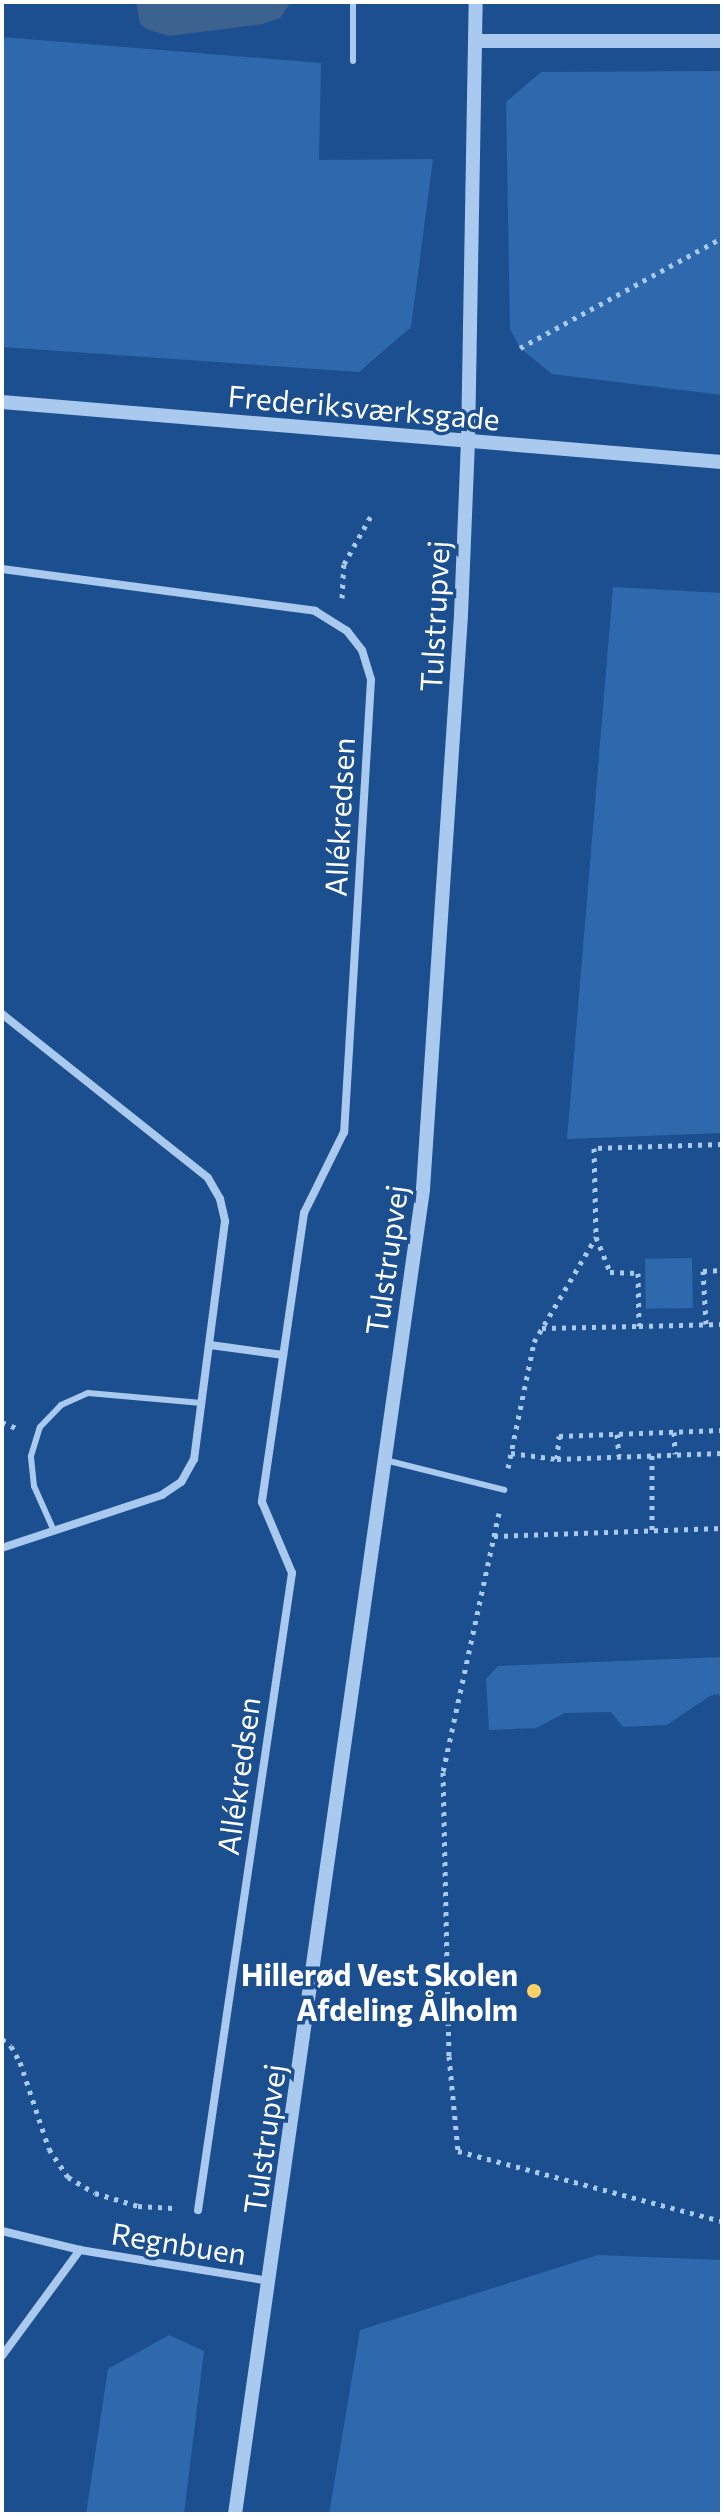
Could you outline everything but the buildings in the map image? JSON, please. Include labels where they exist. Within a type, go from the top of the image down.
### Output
[{"type":"street","name":"Tulstrupvej","points":[[235,2514],[271,2281],[423,1189],[461,615],[468,442],[476,2]]},
{"type":"street","points":[[476,41],[722,41]]},
{"type":"street","name":"Frederiksværksgade","points":[[2,402],[722,462]]},
{"type":"street","name":"Allékredsen","points":[[2,569],[315,611],[347,631],[362,650],[371,680],[344,1132],[304,1213],[262,1502],[292,1573],[198,2210]]},
{"type":"street","points":[[2,1014],[208,1178],[220,1199],[225,1221],[194,1459],[181,1482],[162,1495],[2,1548]]},
{"type":"street","points":[[210,1345],[283,1355]]},
{"type":"street","name":"Regnbuen","points":[[2,2231],[80,2250],[271,2281]]},
{"type":"street","name":"Regnbuen","points":[[2,2356],[80,2250]]},
{"type":"lane","points":[[353,2],[353,61]]},
{"type":"lane","points":[[54,1531],[34,1486],[31,1456],[40,1427],[61,1405],[88,1393],[202,1403]]},
{"type":"lane","points":[[385,1460],[504,1490]]},
{"type":"path","points":[[520,348],[722,238]]},
{"type":"path","points":[[330,620],[342,599],[344,564],[372,514]]},
{"type":"path","points":[[639,1326],[638,1273],[610,1272],[596,1237],[594,1148],[722,1144]]},
{"type":"path","points":[[596,1237],[534,1342],[443,1772],[449,2056],[458,2151],[722,2221]]},
{"type":"path","points":[[706,1324],[703,1271],[722,1270]]},
{"type":"path","points":[[542,1328],[722,1324]]},
{"type":"path","points":[[557,1459],[559,1436],[722,1430]]},
{"type":"path","points":[[674,1432],[675,1454]]},
{"type":"path","points":[[617,1434],[619,1456]]},
{"type":"path","points":[[511,1453],[557,1459],[722,1453]]},
{"type":"path","points":[[652,1455],[652,1530]]},
{"type":"path","points":[[494,1536],[722,1528]]},
{"type":"path","points":[[2,2039],[11,2046],[20,2062],[49,2149],[68,2177],[95,2193],[138,2206],[198,2210]]},
{"type":"shaded area","points":[[136,2],[291,2],[280,18],[263,24],[169,36],[146,29],[140,23]]},
{"type":"shaded area","points":[[2,37],[321,63],[319,160],[433,159],[411,327],[359,372],[2,347]]},
{"type":"shaded area","points":[[722,71],[722,395],[552,374],[520,348],[510,329],[506,102],[541,72]]},
{"type":"shaded area","points":[[613,587],[722,593],[722,1133],[567,1139]]},
{"type":"shaded area","points":[[692,1258],[693,1308],[646,1309],[645,1259]]},
{"type":"shaded area","points":[[722,1657],[722,1699],[718,1694],[710,1696],[667,1725],[623,1727],[611,1712],[565,1713],[536,1728],[489,1730],[486,1679],[498,1666]]},
{"type":"shaded area","points":[[598,2255],[722,2260],[722,2514],[329,2514],[360,2330]]},
{"type":"shaded area","points":[[169,2335],[204,2351],[184,2514],[86,2514],[108,2369]]},
{"type":"place","name":"Hillerød Vest Skolen Afdeling Ålholm","points":[[534,1991]]}]
